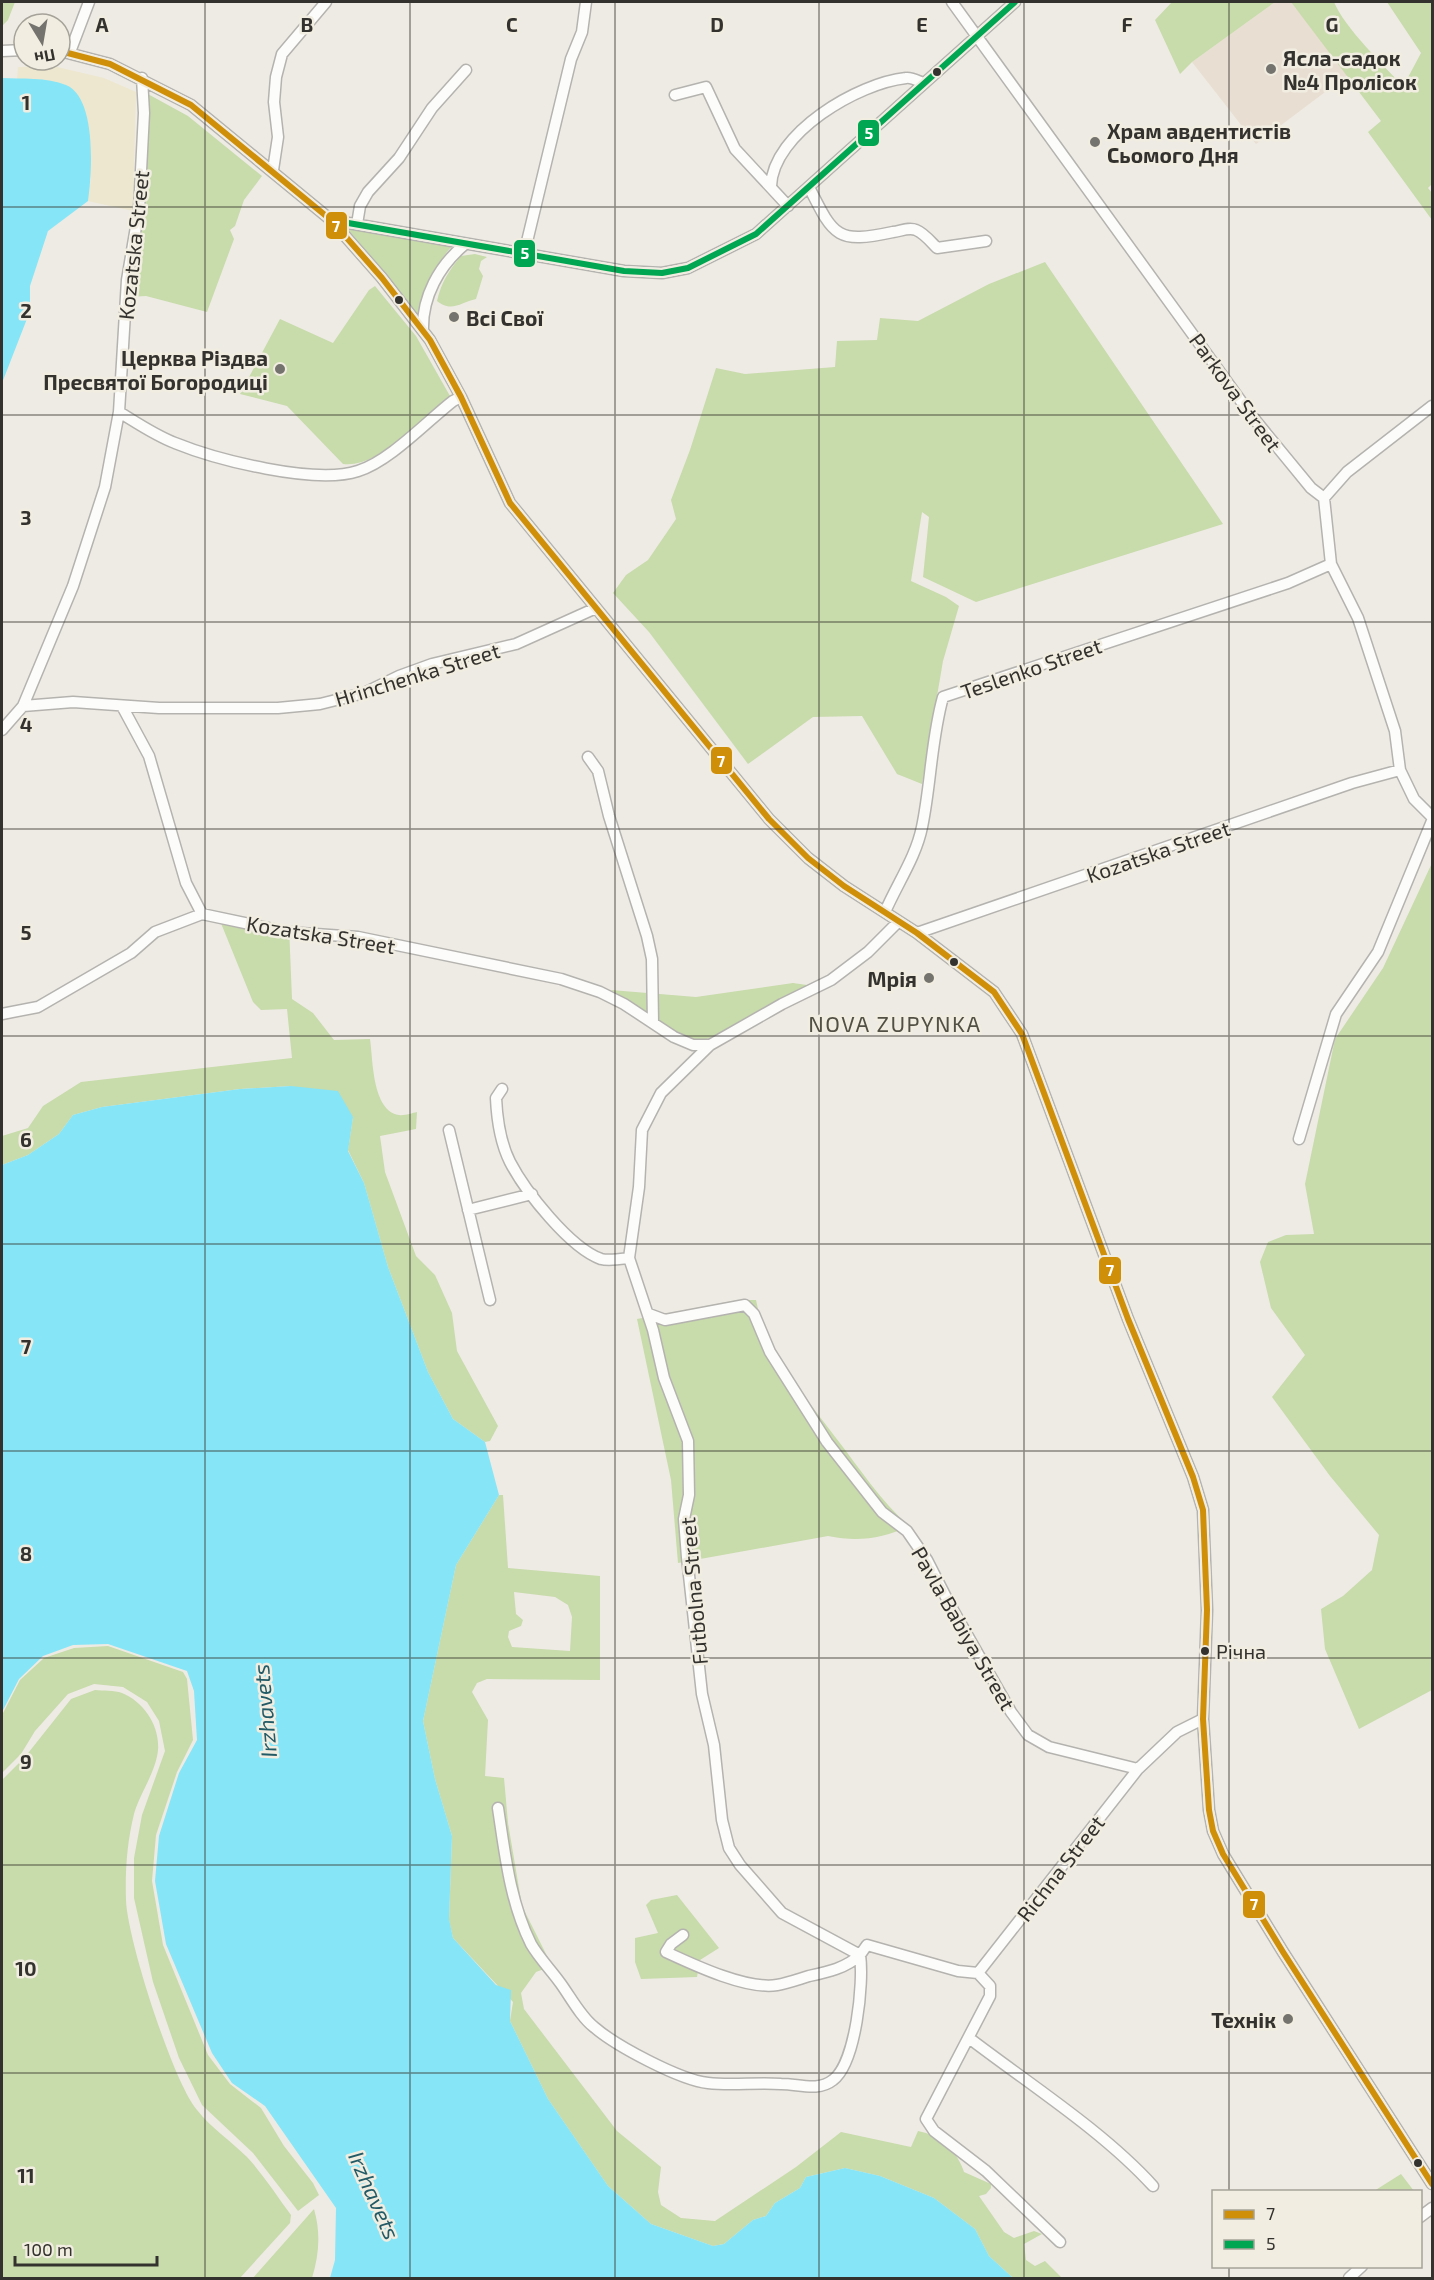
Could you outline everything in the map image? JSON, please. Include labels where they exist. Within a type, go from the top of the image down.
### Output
[{"type":"street","points":[[72,37],[89,2]]},
{"type":"street","points":[[273,170],[278,137],[274,102],[276,77],[282,54],[326,2]]},
{"type":"street","points":[[524,254],[571,59],[582,32],[586,2]]},
{"type":"street","name":"Parkova Street","points":[[952,2],[1251,415],[1304,480],[1324,498]]},
{"type":"street","points":[[331,220],[464,245],[624,271],[662,273],[688,268],[711,259],[756,234],[1015,2]]},
{"type":"street","points":[[72,54],[110,64],[142,78],[191,105],[273,170],[331,220],[382,278],[423,331],[461,397],[510,503],[769,819],[808,858],[917,933],[994,992],[1022,1034],[1128,1319],[1193,1477],[1203,1510],[1207,1652],[1203,1719],[1209,1810],[1213,1831],[1223,1854],[1295,1972],[1432,2184]]},
{"type":"street","points":[[357,224],[360,206],[368,192],[399,158],[432,108],[466,70]]},
{"type":"street","points":[[771,186],[772,174],[782,153],[803,129],[831,108],[867,88],[908,77],[923,83]]},
{"type":"street","name":"Kozatska Street","points":[[2,730],[23,706],[77,575],[105,487],[119,412],[127,280],[139,208],[144,113],[142,78]]},
{"type":"street","points":[[675,95],[706,87],[735,149],[788,206]]},
{"type":"street","points":[[809,187],[834,229],[856,239],[910,229],[918,231],[938,248],[986,241]]},
{"type":"street","points":[[423,331],[426,302],[435,281],[449,258],[464,245]]},
{"type":"street","points":[[119,412],[174,443],[219,457],[314,476],[358,471],[384,458],[453,401],[461,397]]},
{"type":"street","points":[[1299,1139],[1336,1014],[1378,952],[1432,819],[1414,799],[1400,770],[1395,730],[1358,618],[1331,564],[1324,498],[1347,472],[1432,406]]},
{"type":"street","name":"Teslenko Street","points":[[885,912],[908,867],[922,830],[936,720],[943,697],[1288,583],[1331,564]]},
{"type":"street","name":"Hrinchenka Street","points":[[23,706],[73,702],[122,706],[278,708],[320,704],[364,693],[399,676],[432,664],[516,644],[596,608]]},
{"type":"street","points":[[2,1014],[38,1007],[131,953],[155,932],[202,914],[186,883],[149,756],[122,706]]},
{"type":"street","points":[[588,757],[598,771],[609,816],[647,936],[652,959],[653,1023]]},
{"type":"street","name":"Kozatska Street","points":[[917,933],[1352,783],[1400,770]]},
{"type":"street","name":"Kozatska Street","points":[[202,914],[286,932],[358,937],[561,979],[600,992],[674,1037],[693,1045],[710,1045]]},
{"type":"street","points":[[502,1089],[496,1098],[502,1139],[510,1162],[532,1194],[585,1252],[604,1260],[629,1258],[639,1187],[642,1130],[661,1093],[710,1045],[782,1004],[831,980],[868,952],[898,922]]},
{"type":"street","points":[[449,1130],[490,1300]]},
{"type":"street","points":[[468,1210],[532,1194]]},
{"type":"street","name":"Futbolna Street","points":[[629,1258],[649,1314],[664,1378],[688,1441],[689,1495],[684,1519],[687,1557],[702,1694],[714,1745],[722,1820],[729,1848],[782,1913],[860,1955]]},
{"type":"street","name":"Pavla Babiya Street","points":[[649,1314],[665,1320],[745,1305],[754,1314],[770,1352],[827,1443],[882,1512],[907,1531],[927,1560],[948,1604],[1011,1712],[1028,1734],[1049,1747],[1138,1769]]},
{"type":"street","name":"Richna Street","points":[[978,1973],[1138,1769],[1177,1732],[1203,1719]]},
{"type":"street","points":[[498,1808],[511,1892],[532,1947],[593,2027],[654,2062],[686,2077],[705,2083],[822,2087],[835,2079],[843,2070],[859,2004],[860,1955]]},
{"type":"street","points":[[684,1935],[671,1944],[666,1952],[715,1973],[764,1985],[777,1985],[850,1964],[867,1945],[936,1965],[978,1973],[990,1986],[990,1996],[926,2119],[934,2131],[986,2171],[1060,2242]]},
{"type":"street","points":[[969,2038],[1110,2145],[1135,2166],[1153,2187]]},
{"type":"shaded area","name":"Ясла-садок №4 Пролісок","points":[[1275,2],[1291,2],[1349,74],[1256,144],[1192,62]]},
{"type":"green space","points":[[2,2],[15,2],[8,20],[2,26]]},
{"type":"green space","points":[[1172,2],[1275,2],[1192,62],[1180,74],[1155,20]]},
{"type":"green space","points":[[1291,2],[1334,2],[1346,23],[1405,88],[1405,83],[1421,53],[1387,2],[1432,2],[1432,184],[1428,188],[1432,193],[1432,220],[1368,132],[1381,121]]},
{"type":"green space","points":[[146,93],[188,116],[262,176],[244,200],[235,226],[230,230],[234,239],[207,312],[146,296],[129,297]]},
{"type":"green space","points":[[344,226],[451,247],[429,279],[418,316]]},
{"type":"green space","points":[[475,254],[487,257],[481,261],[479,269],[483,276],[476,299],[456,306],[447,306],[437,301],[443,283],[461,256]]},
{"type":"green space","points":[[1045,262],[1223,524],[976,602],[923,577],[929,517],[922,512],[911,581],[946,597],[959,606],[943,661],[922,784],[897,774],[862,716],[813,717],[748,764],[649,632],[613,593],[626,575],[648,560],[676,519],[671,500],[690,450],[716,368],[745,374],[835,367],[837,341],[877,340],[880,318],[918,321],[989,284]]},
{"type":"green space","points":[[375,286],[416,336],[450,396],[414,429],[371,459],[343,464],[287,406],[240,394],[280,319],[333,343],[369,290]]},
{"type":"green space","points":[[1432,863],[1432,1690],[1359,1729],[1325,1649],[1321,1609],[1343,1596],[1372,1570],[1379,1535],[1330,1476],[1272,1397],[1305,1355],[1271,1308],[1260,1262],[1268,1242],[1286,1235],[1314,1234],[1305,1184],[1335,1039],[1383,968]]},
{"type":"green space","points":[[216,911],[289,926],[292,999],[313,1013],[334,1040],[370,1039],[373,1071],[384,1104],[390,1111],[399,1115],[417,1112],[416,1129],[380,1136],[385,1172],[416,1256],[435,1275],[452,1313],[457,1351],[498,1426],[490,1441],[485,1442],[453,1419],[428,1372],[388,1267],[364,1183],[348,1150],[353,1117],[291,1086],[240,1089],[102,1107],[73,1115],[59,1134],[28,1155],[2,1165],[2,1136],[28,1128],[43,1106],[81,1082],[292,1058],[287,1009],[261,1010],[253,1002]]},
{"type":"green space","points":[[793,983],[807,985],[742,1024],[702,1041],[671,1033],[644,1010],[611,990],[696,997]]},
{"type":"green space","points":[[738,1300],[756,1300],[768,1338],[788,1373],[871,1484],[909,1526],[889,1534],[869,1538],[849,1539],[828,1536],[678,1563],[671,1480],[637,1319]]},
{"type":"green space","points":[[499,1495],[503,1495],[508,1568],[600,1576],[600,1680],[487,1679],[477,1683],[472,1692],[488,1720],[485,1776],[504,1778],[508,1823],[522,1906],[552,1966],[536,1972],[521,1993],[524,2009],[617,2131],[661,2167],[658,2192],[661,2205],[681,2218],[715,2221],[796,2167],[841,2132],[911,2147],[918,2131],[941,2140],[953,2151],[964,2172],[991,2184],[986,2194],[979,2196],[1004,2232],[1014,2238],[1034,2231],[1042,2234],[1024,2244],[1026,2260],[1035,2266],[1045,2261],[1062,2278],[1013,2278],[989,2256],[975,2229],[934,2198],[880,2176],[845,2168],[806,2177],[800,2188],[775,2203],[766,2216],[753,2220],[724,2244],[713,2246],[651,2224],[608,2186],[548,2099],[510,2021],[513,2002],[453,1938],[449,1920],[452,1836],[435,1779],[423,1721],[456,1565]],"holes":[[[514,1592],[555,1597],[568,1605],[572,1617],[570,1651],[512,1647],[508,1637],[509,1631],[521,1626],[523,1620],[516,1614]]]},
{"type":"green space","points":[[108,1646],[183,1672],[187,1679],[193,1740],[177,1772],[156,1835],[152,1881],[163,1945],[208,2055],[230,2084],[261,2108],[284,2146],[313,2183],[319,2195],[298,2211],[253,2153],[202,2105],[179,2058],[153,1982],[134,1898],[134,1858],[142,1815],[165,1751],[159,1721],[147,1702],[123,1687],[94,1684],[68,1694],[35,1731],[21,1754],[2,1773],[2,1715],[20,1680],[44,1658],[74,1648]]},
{"type":"green space","points":[[95,1690],[119,1692],[137,1702],[149,1716],[158,1741],[157,1758],[134,1814],[126,1868],[126,1900],[134,1945],[164,2041],[187,2094],[197,2110],[253,2164],[291,2215],[290,2223],[240,2278],[2,2278],[2,1780],[25,1757],[71,1699]]},
{"type":"green space","points":[[677,1895],[719,1948],[700,1960],[697,1977],[641,1979],[635,1962],[635,1938],[658,1933],[646,1905],[651,1900]]},
{"type":"green space","points":[[1401,2174],[1413,2190],[1376,2190]]},
{"type":"green space","points":[[314,2209],[318,2227],[318,2244],[312,2278],[253,2278]]},
{"type":"sand","points":[[72,70],[104,78],[136,92],[133,211],[88,201],[91,178],[66,85],[17,79],[18,72]]},
{"type":"water","points":[[2,78],[51,81],[66,85],[76,93],[88,120],[91,173],[88,201],[48,231],[30,286],[30,311],[2,383]]},
{"type":"water","name":"Irzhavets","points":[[291,1086],[338,1091],[353,1117],[348,1151],[364,1183],[388,1267],[428,1372],[453,1419],[485,1442],[499,1495],[456,1565],[423,1721],[435,1779],[452,1836],[449,1919],[453,1938],[496,1985],[511,1990],[510,2021],[548,2099],[608,2186],[651,2224],[713,2246],[724,2244],[753,2220],[766,2216],[775,2203],[800,2188],[806,2177],[845,2168],[880,2176],[934,2198],[975,2229],[989,2256],[1013,2278],[330,2278],[335,2260],[336,2208],[265,2106],[232,2083],[212,2053],[166,1944],[155,1881],[159,1836],[179,1773],[197,1740],[194,1691],[187,1671],[108,1644],[73,1645],[43,1656],[19,1679],[2,1712],[2,1165],[28,1155],[59,1134],[73,1115],[102,1107],[240,1089]]},
{"type":"transit line","name":"5","points":[[331,220],[624,271],[662,273],[688,268],[756,234],[1015,2]]},
{"type":"transit line","name":"7","points":[[72,54],[110,64],[191,105],[331,220],[382,278],[430,340],[461,397],[510,503],[769,819],[808,858],[844,886],[917,933],[994,992],[1022,1034],[1128,1319],[1193,1477],[1203,1510],[1207,1610],[1203,1719],[1209,1810],[1213,1831],[1223,1854],[1283,1952],[1432,2184]]},
{"type":"place","name":"Ясла-садок №4 Пролісок","points":[[1271,69]]},
{"type":"place","name":"Храм авдентистів Сьомого Дня","points":[[1095,142]]},
{"type":"place","name":"Всі Свої","points":[[454,317]]},
{"type":"place","name":"Церква Різдва Пресвятої Богородиці","points":[[280,369]]},
{"type":"place","name":"Мрія","points":[[929,978]]},
{"type":"place","name":"Річна","points":[[1205,1651]]},
{"type":"place","name":"Технік","points":[[1288,2019]]},
{"type":"district","name":"NOVA ZUPYNKA","points":[[895,1023]]}]
